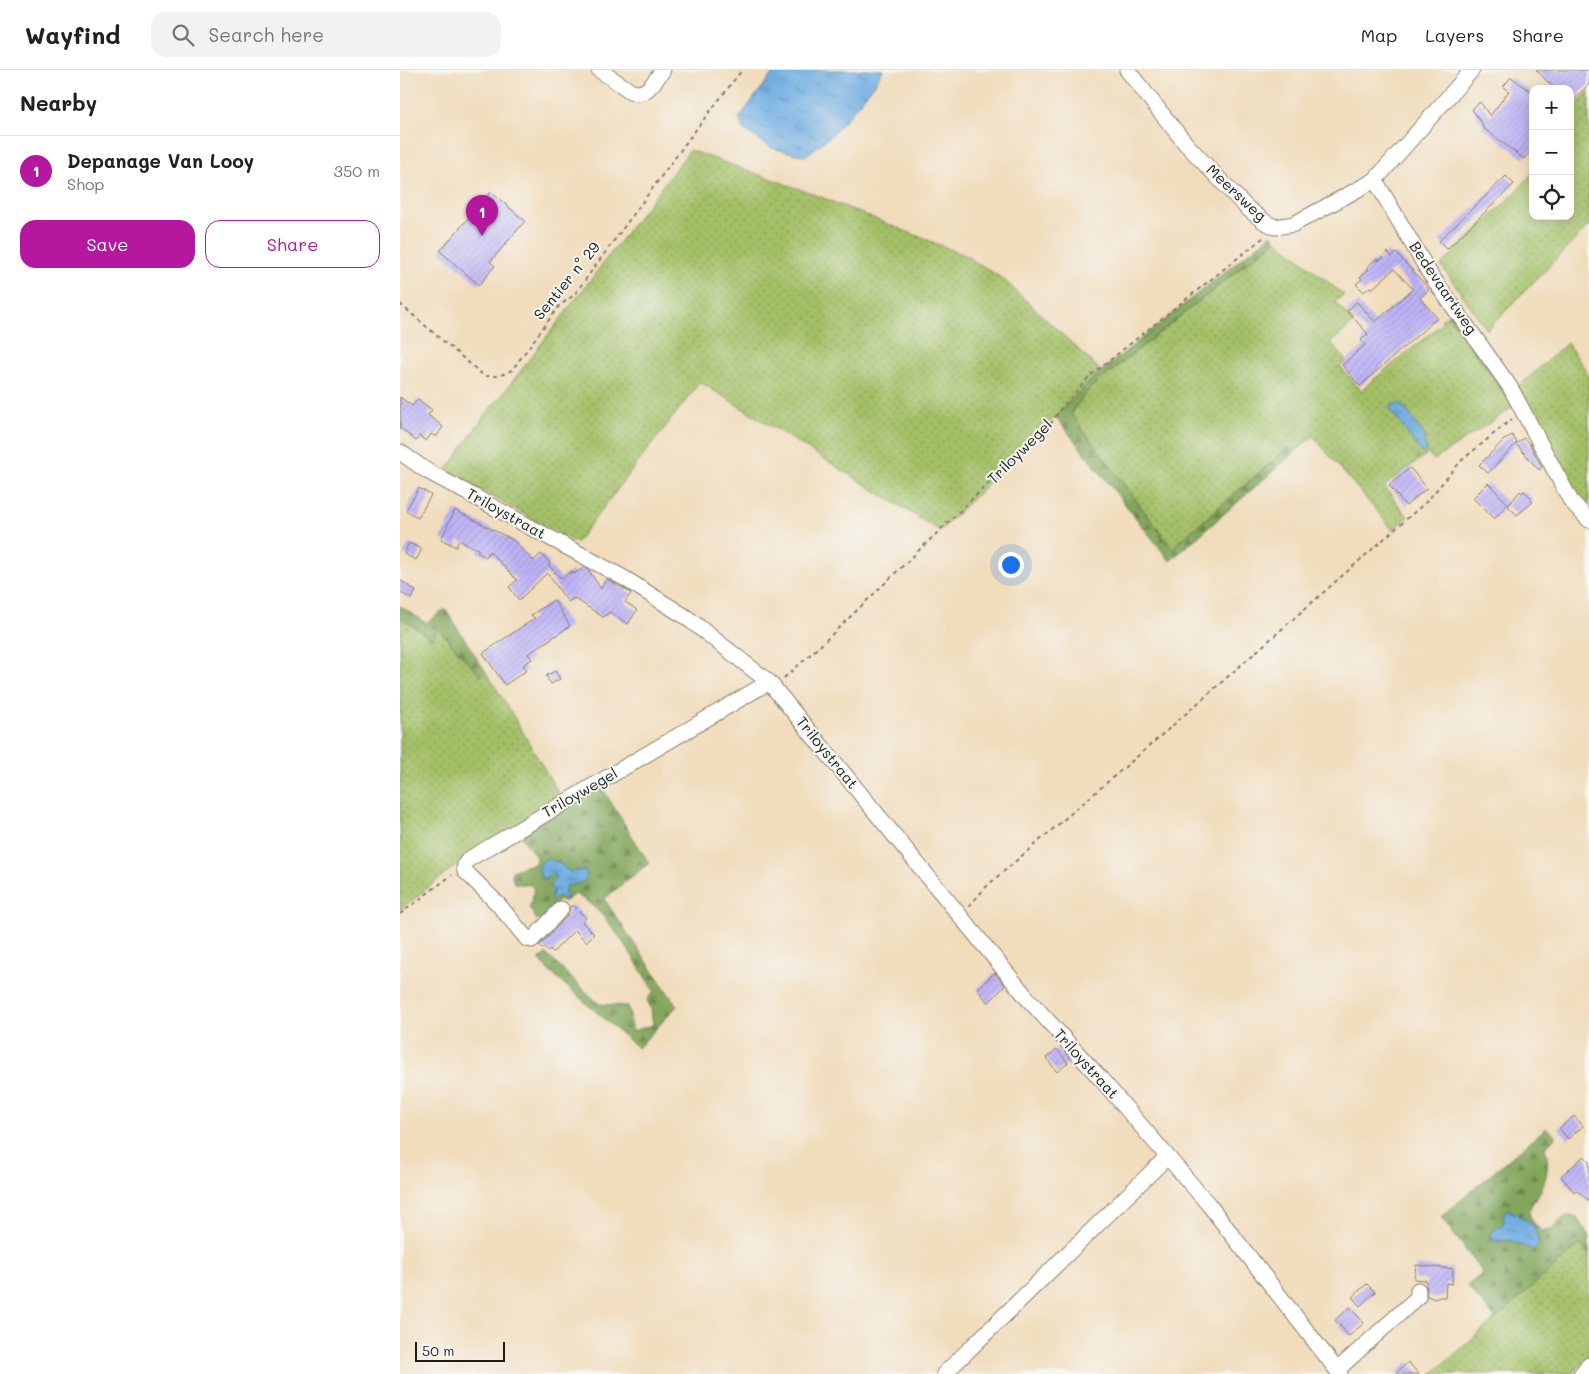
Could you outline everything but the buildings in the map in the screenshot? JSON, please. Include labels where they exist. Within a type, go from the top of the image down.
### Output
[{"type":"street","points":[[599,70],[637,94],[646,91],[663,70]]},
{"type":"street","name":"Meersweg","points":[[1127,70],[1198,157],[1246,207],[1275,228],[1294,224],[1375,180]]},
{"type":"street","points":[[1375,180],[1472,70]]},
{"type":"street","name":"Bedevaartweg","points":[[1375,180],[1430,274],[1500,372],[1523,409],[1571,501],[1589,520]]},
{"type":"street","name":"Triloystraat","points":[[400,452],[427,470],[624,578],[686,616],[771,685],[1028,999],[1101,1079],[1209,1205],[1338,1372]]},
{"type":"street","name":"Triloywegel","points":[[464,868],[468,859],[771,685]]},
{"type":"street","points":[[464,868],[528,939],[532,940],[561,909]]},
{"type":"street","points":[[944,1374],[1166,1157]]},
{"type":"street","points":[[1338,1372],[1418,1297],[1418,1290]]},
{"type":"street","points":[[1581,1374],[1589,1365]]},
{"type":"path","name":"Sentier n° 29","points":[[400,304],[484,376],[499,376],[512,370],[560,306],[574,295],[742,70]]},
{"type":"path","name":"Triloywegel","points":[[771,685],[824,642],[1052,422],[1059,411],[1090,376],[1275,228]]},
{"type":"path","points":[[960,916],[988,885],[1147,748],[1427,501],[1462,460],[1523,409]]},
{"type":"path","points":[[400,914],[454,873],[464,868]]},
{"type":"green space","points":[[1589,91],[1589,225],[1487,330],[1441,265],[1518,190],[1529,177],[1529,220],[1574,220],[1574,107]]},
{"type":"green space","points":[[690,150],[816,195],[967,256],[1003,279],[1097,367],[1100,372],[940,531],[700,382],[576,543],[446,471],[485,415]]},
{"type":"green space","points":[[1272,234],[1276,240],[1090,388],[1071,414],[1172,548],[1289,447],[1295,452],[1170,561],[1056,417],[1100,372]]},
{"type":"green space","points":[[1276,240],[1344,295],[1335,302],[1354,322],[1331,343],[1346,360],[1340,366],[1361,390],[1443,323],[1441,320],[1448,315],[1513,407],[1434,460],[1428,453],[1384,486],[1408,517],[1393,530],[1313,436],[1295,452],[1289,447],[1172,548],[1071,414],[1090,388]]},
{"type":"green space","points":[[1450,311],[1518,403],[1513,407],[1448,315]]},
{"type":"green space","points":[[1567,343],[1589,375],[1589,515],[1577,502],[1516,389]]},
{"type":"green space","points":[[400,606],[426,623],[445,609],[486,672],[481,677],[438,629],[432,639],[400,617]]},
{"type":"green space","points":[[400,617],[432,639],[438,628],[481,676],[486,672],[563,801],[469,855],[400,910]]},
{"type":"green space","points":[[600,785],[649,863],[604,899],[677,1006],[638,1048],[548,970],[539,959],[546,954],[599,1004],[628,1006],[633,1031],[653,1025],[651,1008],[647,1000],[654,991],[620,937],[599,912],[575,894],[565,901],[559,900],[542,920],[536,919],[529,907],[532,902],[534,889],[531,885],[514,883],[512,878],[512,871],[535,864],[536,857],[520,835]]},
{"type":"green space","points":[[1546,1128],[1556,1136],[1545,1148],[1548,1164],[1545,1180],[1530,1207],[1530,1214],[1533,1222],[1541,1231],[1553,1228],[1565,1217],[1577,1217],[1589,1238],[1589,1255],[1580,1244],[1496,1319],[1467,1286],[1483,1273],[1441,1217]]},
{"type":"green space","points":[[1580,1244],[1589,1255],[1589,1357],[1571,1374],[1432,1374]]},
{"type":"water","points":[[775,70],[883,70],[874,85],[834,133],[805,156],[772,148],[743,129],[739,118]]},
{"type":"water","points":[[1398,403],[1405,408],[1425,436],[1424,444],[1427,450],[1424,453],[1422,453],[1391,411],[1390,406]]},
{"type":"water","points":[[546,859],[558,862],[570,872],[585,870],[587,872],[583,882],[566,886],[564,892],[567,896],[565,900],[560,895],[552,900],[551,898],[553,891],[549,887],[556,877],[552,874],[543,879],[539,871],[541,863]]},
{"type":"water","points":[[1508,1209],[1534,1226],[1539,1243],[1533,1250],[1509,1240],[1497,1242],[1491,1238],[1493,1231],[1504,1223],[1504,1212]]},
{"type":"place","name":"Depanage Van Looy","points":[[482,236]]}]
